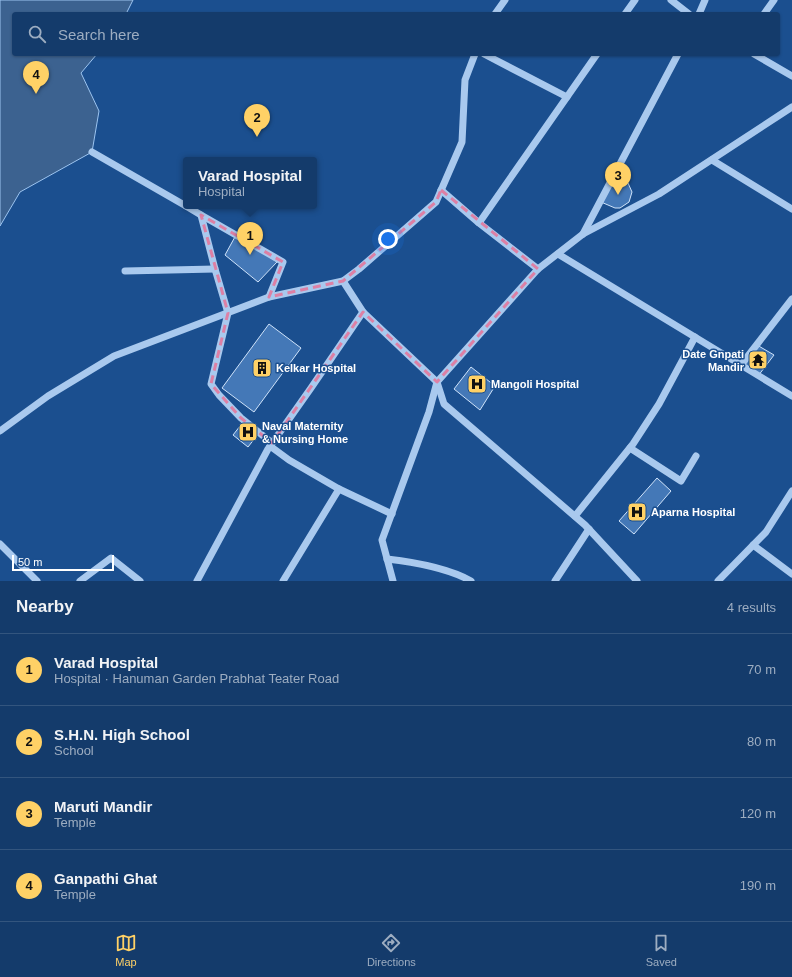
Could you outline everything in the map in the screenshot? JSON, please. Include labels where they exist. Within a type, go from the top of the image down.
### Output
[{"type":"street","points":[[497,12],[505,0]]},
{"type":"street","points":[[627,12],[636,0]]},
{"type":"street","points":[[671,0],[686,12]]},
{"type":"street","points":[[700,12],[705,0]]},
{"type":"street","points":[[765,12],[774,0]]},
{"type":"street","points":[[0,431],[48,396],[114,356],[269,297],[343,281],[359,269],[436,202],[462,142],[465,80],[474,56]]},
{"type":"street","points":[[488,56],[567,97]]},
{"type":"street","points":[[479,223],[596,56]]},
{"type":"street","points":[[583,234],[677,56]]},
{"type":"street","points":[[757,56],[792,76]]},
{"type":"street","points":[[393,581],[382,540],[429,412],[437,382],[538,268],[583,234],[660,194],[792,107]]},
{"type":"street","points":[[92,152],[183,204]]},
{"type":"street","points":[[712,160],[792,209]]},
{"type":"street","points":[[441,190],[479,223],[538,268]]},
{"type":"street","points":[[192,209],[283,262],[269,297]]},
{"type":"street","points":[[201,214],[215,270],[228,313],[211,384],[219,395],[241,418],[289,460],[339,490],[392,514]]},
{"type":"street","points":[[558,254],[792,396]]},
{"type":"street","points":[[125,271],[215,270]]},
{"type":"street","points":[[343,281],[363,312],[437,382],[444,404],[576,516],[637,581]]},
{"type":"street","points":[[741,365],[792,299]]},
{"type":"street","points":[[197,581],[271,444],[363,312]]},
{"type":"street","points":[[576,516],[630,448],[659,404],[695,337]]},
{"type":"street","points":[[630,448],[681,481],[696,456]]},
{"type":"street","points":[[283,581],[339,490]]},
{"type":"street","points":[[718,581],[766,532],[792,491]]},
{"type":"street","points":[[555,581],[589,529]]},
{"type":"street","points":[[0,544],[37,581]]},
{"type":"street","points":[[753,545],[792,574]]},
{"type":"street","points":[[80,581],[111,558],[140,581]]},
{"type":"street","points":[[387,560],[414,562],[463,577],[471,581]]},
{"type":"highlighted area","points":[[441,190],[538,269],[437,382],[363,312],[272,443],[241,418],[211,384],[228,313],[201,215],[283,262],[269,297],[343,281],[436,202]]},
{"type":"water","points":[[0,0],[133,0],[127,12],[12,12],[12,56],[95,56],[81,73],[99,111],[92,152],[20,192],[0,226]]},
{"type":"building","points":[[613,178],[619,178],[628,183],[632,192],[629,202],[620,208],[615,208],[601,202]]},
{"type":"building","points":[[236,235],[277,262],[258,282],[225,255]]},
{"type":"building","name":"Kelkar Hospital","points":[[269,324],[301,348],[254,412],[222,388]]},
{"type":"building","name":"Date Gnpati Mandir","points":[[757,345],[774,355],[758,376],[741,365]]},
{"type":"building","points":[[471,367],[495,386],[480,410],[454,389]]},
{"type":"building","points":[[244,421],[259,433],[248,447],[233,435]]},
{"type":"building","name":"Aparna Hospital","points":[[657,478],[671,491],[634,534],[619,521]]},
{"type":"place","name":"Ganpathi Ghat","points":[[36,94]]},
{"type":"place","name":"S.H.N. High School","points":[[257,137]]},
{"type":"place","name":"Maruti Mandir","points":[[618,195]]},
{"type":"place","name":"Varad Hospital","points":[[250,255]]},
{"type":"place","name":"Date Gnpati Mandir","points":[[758,360]]},
{"type":"place","name":"Kelkar Hospital","points":[[262,368]]},
{"type":"place","name":"Mangoli Hospital","points":[[477,384]]},
{"type":"place","name":"Naval Maternity & Nursing Home","points":[[248,432]]},
{"type":"place","name":"Aparna Hospital","points":[[637,512]]}]
